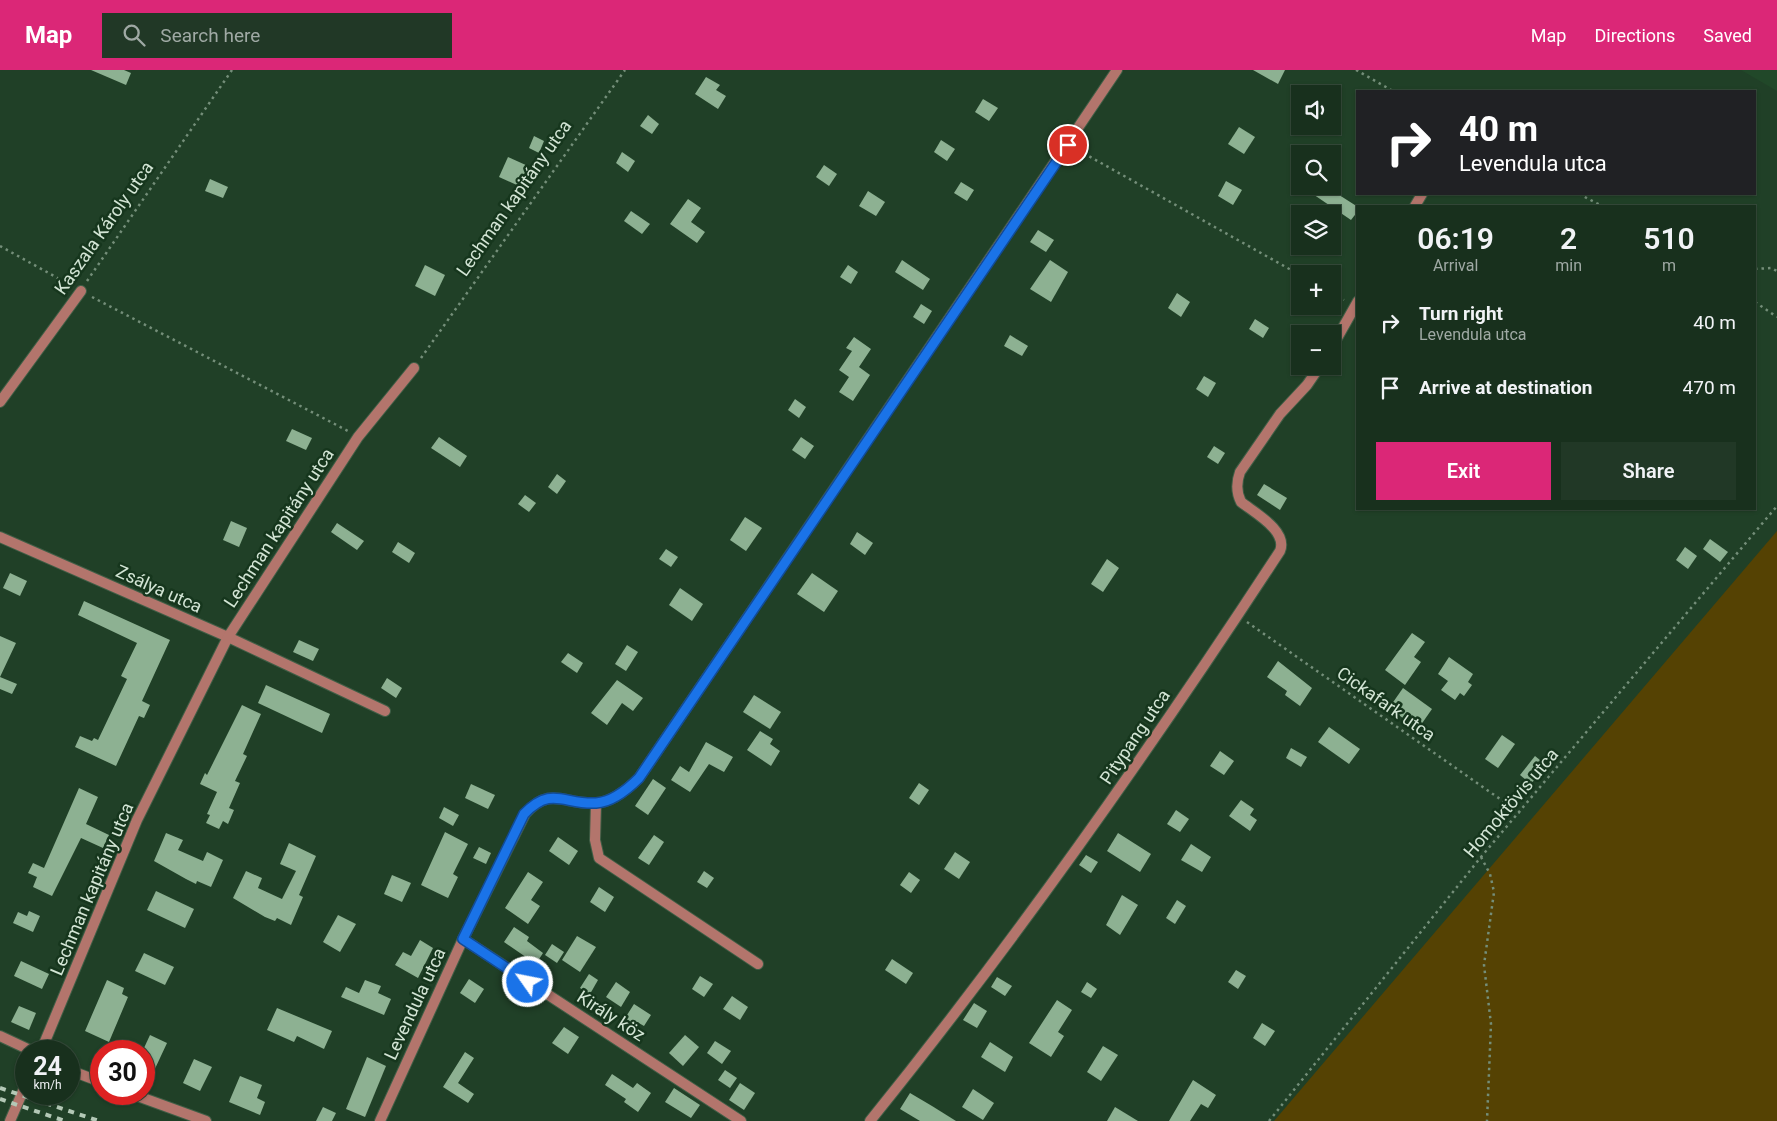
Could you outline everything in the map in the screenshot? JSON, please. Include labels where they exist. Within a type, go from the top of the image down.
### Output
[{"type":"street","points":[[758,964],[599,858],[595,840],[596,803],[620,793],[639,778],[1117,70]]},
{"type":"street","name":"Kaszala Károly utca","points":[[0,402],[81,291]]},
{"type":"street","points":[[1341,331],[1356,305]]},
{"type":"street","name":"Lechman kapitány utca","points":[[46,1040],[137,820],[228,637],[358,437],[414,368]]},
{"type":"street","name":"Pitypang utca","points":[[870,1121],[947,1025],[1098,820],[1280,551],[1282,544],[1275,530],[1241,502],[1238,496],[1237,480],[1240,472],[1280,414],[1314,375]]},
{"type":"street","name":"Zsálya utca","points":[[0,537],[228,637],[385,711]]},
{"type":"street","name":"Levendula utca","points":[[380,1121],[463,939],[524,814],[534,804],[553,797],[596,803]]},
{"type":"street","name":"Király köz","points":[[463,939],[741,1121]]},
{"type":"street","points":[[0,1036],[15,1043]]},
{"type":"street","points":[[155,1102],[206,1121]]},
{"type":"street","points":[[10,1121],[17,1105]]},
{"type":"path","name":"Kaszala Károly utca","points":[[81,291],[232,70]]},
{"type":"path","name":"Lechman kapitány utca","points":[[414,368],[625,70]]},
{"type":"path","points":[[1356,70],[1391,90]]},
{"type":"path","points":[[1068,145],[1291,270]]},
{"type":"path","points":[[1581,195],[1600,205]]},
{"type":"path","points":[[0,246],[81,291],[358,437]]},
{"type":"path","points":[[1756,269],[1771,268],[1777,271]]},
{"type":"path","points":[[1756,303],[1777,317]]},
{"type":"path","name":"Homoktövis utca","points":[[1269,1121],[1481,857],[1520,814],[1777,506]]},
{"type":"path","name":"Cickafark utca","points":[[1238,615],[1520,814]]},
{"type":"path","points":[[1481,857],[1490,874],[1494,892],[1484,965],[1490,1024],[1487,1121]]},
{"type":"shaded area","points":[[1741,70],[1777,70],[1777,91]]},
{"type":"shaded area","points":[[1777,531],[1777,1121],[1274,1121]]},
{"type":"building","points":[[91,70],[124,70],[131,73],[126,85]]},
{"type":"building","points":[[1253,70],[1285,70],[1278,84]]},
{"type":"building","points":[[706,77],[720,85],[716,90],[726,96],[718,109],[695,94]]},
{"type":"building","points":[[983,99],[998,108],[989,121],[975,112]]},
{"type":"building","points":[[648,115],[659,124],[652,134],[640,126]]},
{"type":"building","points":[[1239,127],[1255,137],[1244,154],[1228,144]]},
{"type":"building","points":[[534,136],[544,141],[539,153],[529,148]]},
{"type":"building","points":[[941,140],[955,149],[947,161],[934,152]]},
{"type":"building","points":[[622,152],[635,161],[628,172],[616,163]]},
{"type":"building","points":[[508,157],[528,166],[519,186],[499,177]]},
{"type":"building","points":[[824,165],[837,174],[829,186],[816,177]]},
{"type":"building","points":[[210,179],[228,187],[223,198],[205,191]]},
{"type":"building","points":[[1226,181],[1242,190],[1233,205],[1218,196]]},
{"type":"building","points":[[961,182],[974,190],[967,201],[954,193]]},
{"type":"building","points":[[868,191],[885,202],[876,216],[859,206]]},
{"type":"building","points":[[1314,195],[1339,195],[1356,206],[1356,214],[1351,220],[1341,213],[1341,205],[1329,205]]},
{"type":"building","points":[[688,199],[701,208],[691,222],[705,232],[697,243],[670,224]]},
{"type":"building","points":[[631,211],[650,224],[642,234],[624,221]]},
{"type":"building","points":[[1038,230],[1054,240],[1046,252],[1030,242]]},
{"type":"building","points":[[902,260],[930,279],[923,290],[895,272]]},
{"type":"building","points":[[1050,260],[1068,272],[1051,302],[1030,289]]},
{"type":"building","points":[[425,265],[445,275],[435,296],[415,286]]},
{"type":"building","points":[[848,265],[858,272],[851,284],[840,277]]},
{"type":"building","points":[[1177,293],[1190,302],[1181,317],[1168,308]]},
{"type":"building","points":[[921,304],[932,311],[924,324],[913,317]]},
{"type":"building","points":[[1255,319],[1269,328],[1263,338],[1249,329]]},
{"type":"building","points":[[1010,335],[1028,346],[1022,356],[1004,346]]},
{"type":"building","points":[[854,337],[871,349],[859,367],[870,375],[853,401],[839,392],[849,377],[839,370],[852,351],[846,348]]},
{"type":"building","points":[[1204,376],[1216,383],[1208,397],[1196,389]]},
{"type":"building","points":[[795,399],[806,407],[799,418],[788,410]]},
{"type":"building","points":[[292,429],[312,438],[306,450],[286,441]]},
{"type":"building","points":[[439,437],[467,456],[460,467],[431,448]]},
{"type":"building","points":[[801,437],[814,446],[805,459],[792,450]]},
{"type":"building","points":[[1214,446],[1225,453],[1218,464],[1207,457]]},
{"type":"building","points":[[557,474],[566,481],[557,494],[548,487]]},
{"type":"building","points":[[1264,484],[1287,498],[1280,510],[1257,495]]},
{"type":"building","points":[[525,495],[536,503],[529,512],[518,504]]},
{"type":"building","points":[[745,517],[762,528],[746,551],[730,540]]},
{"type":"building","points":[[231,521],[247,528],[239,547],[223,540]]},
{"type":"building","points":[[337,523],[364,541],[357,550],[331,532]]},
{"type":"building","points":[[857,532],[873,543],[865,555],[850,544]]},
{"type":"building","points":[[1710,539],[1728,552],[1720,562],[1703,549]]},
{"type":"building","points":[[398,542],[415,553],[409,563],[392,552]]},
{"type":"building","points":[[1685,547],[1697,556],[1688,569],[1676,560]]},
{"type":"building","points":[[666,549],[678,557],[671,567],[659,559]]},
{"type":"building","points":[[1107,559],[1119,568],[1103,592],[1091,584]]},
{"type":"building","points":[[10,573],[27,581],[20,596],[3,588]]},
{"type":"building","points":[[812,573],[838,591],[824,612],[797,594]]},
{"type":"building","points":[[680,588],[703,604],[692,621],[669,605]]},
{"type":"building","points":[[84,601],[170,640],[142,701],[150,705],[144,718],[139,716],[116,766],[75,747],[80,736],[92,741],[94,738],[98,740],[127,679],[121,676],[137,643],[78,615]]},
{"type":"building","points":[[1412,633],[1425,642],[1414,657],[1421,662],[1405,685],[1385,670]]},
{"type":"building","points":[[0,636],[16,643],[0,677]]},
{"type":"building","points":[[299,640],[319,649],[313,661],[293,652]]},
{"type":"building","points":[[627,645],[638,652],[626,671],[615,664]]},
{"type":"building","points":[[568,653],[583,663],[577,673],[561,662]]},
{"type":"building","points":[[1449,657],[1473,674],[1468,682],[1472,685],[1464,696],[1460,693],[1455,700],[1441,690],[1448,681],[1438,674]]},
{"type":"building","points":[[1278,661],[1312,688],[1300,706],[1285,695],[1287,691],[1267,677]]},
{"type":"building","points":[[0,677],[17,684],[12,694],[0,689]]},
{"type":"building","points":[[387,678],[402,688],[396,698],[381,688]]},
{"type":"building","points":[[617,680],[643,698],[633,711],[622,703],[607,725],[591,713]]},
{"type":"building","points":[[266,685],[330,714],[322,733],[258,703]]},
{"type":"building","points":[[1403,688],[1432,709],[1418,729],[1389,708]]},
{"type":"building","points":[[754,695],[781,712],[770,729],[743,712]]},
{"type":"building","points":[[242,705],[261,714],[243,754],[247,756],[235,781],[240,783],[229,808],[234,810],[228,824],[223,821],[219,829],[206,823],[210,815],[207,814],[217,792],[200,784],[205,773],[207,775]]},
{"type":"building","points":[[1329,727],[1360,749],[1349,764],[1318,742]]},
{"type":"building","points":[[760,731],[773,739],[770,744],[780,751],[771,766],[747,750]]},
{"type":"building","points":[[1502,735],[1515,744],[1498,768],[1485,759]]},
{"type":"building","points":[[706,742],[733,757],[724,772],[709,764],[690,792],[671,780],[680,766],[689,772]]},
{"type":"building","points":[[1291,748],[1307,757],[1301,767],[1286,758]]},
{"type":"building","points":[[1220,751],[1234,761],[1224,775],[1210,766]]},
{"type":"building","points":[[1535,756],[1546,765],[1531,784],[1520,775]]},
{"type":"building","points":[[653,779],[666,788],[648,815],[635,806]]},
{"type":"building","points":[[919,783],[929,790],[919,805],[909,798]]},
{"type":"building","points":[[471,784],[495,795],[488,809],[465,798]]},
{"type":"building","points":[[79,788],[98,797],[86,824],[109,835],[103,848],[81,838],[52,896],[33,887],[37,877],[28,873],[33,863],[44,868]]},
{"type":"building","points":[[1241,800],[1254,809],[1250,815],[1257,820],[1250,831],[1229,816]]},
{"type":"building","points":[[444,807],[459,815],[453,826],[439,818]]},
{"type":"building","points":[[1176,810],[1189,819],[1180,832],[1167,824]]},
{"type":"building","points":[[445,832],[468,844],[453,874],[458,877],[448,898],[421,885]]},
{"type":"building","points":[[166,833],[183,840],[178,850],[203,861],[207,852],[223,860],[211,887],[197,881],[196,884],[154,861]]},
{"type":"building","points":[[1118,833],[1151,854],[1140,872],[1107,851]]},
{"type":"building","points":[[654,835],[664,842],[649,865],[638,858]]},
{"type":"building","points":[[558,837],[578,851],[569,865],[549,851]]},
{"type":"building","points":[[289,843],[316,856],[299,895],[303,897],[291,925],[277,918],[275,921],[265,917],[233,898],[246,871],[262,878],[258,888],[282,899],[296,871],[280,864]]},
{"type":"building","points":[[1191,844],[1211,857],[1202,872],[1181,860]]},
{"type":"building","points":[[479,847],[491,853],[486,864],[473,858]]},
{"type":"building","points":[[955,852],[970,862],[959,879],[944,869]]},
{"type":"building","points":[[1086,855],[1098,862],[1091,873],[1079,865]]},
{"type":"building","points":[[704,871],[714,878],[707,888],[697,882]]},
{"type":"building","points":[[528,872],[543,882],[531,900],[540,906],[528,924],[505,908]]},
{"type":"building","points":[[909,872],[920,880],[911,893],[900,885]]},
{"type":"building","points":[[392,875],[411,883],[402,902],[384,894]]},
{"type":"building","points":[[599,887],[614,897],[605,912],[590,902]]},
{"type":"building","points":[[156,891],[194,909],[185,928],[147,910]]},
{"type":"building","points":[[1122,895],[1138,905],[1120,935],[1106,925]]},
{"type":"building","points":[[1177,900],[1186,906],[1175,924],[1166,918]]},
{"type":"building","points":[[29,911],[40,916],[33,932],[13,923],[18,912],[27,916]]},
{"type":"building","points":[[338,915],[356,924],[340,952],[323,942]]},
{"type":"building","points":[[514,927],[529,937],[527,941],[543,953],[536,964],[504,942]]},
{"type":"building","points":[[577,936],[596,947],[580,972],[562,960]]},
{"type":"building","points":[[420,940],[433,948],[418,978],[395,965],[403,952],[411,956]]},
{"type":"building","points":[[552,944],[564,952],[557,963],[545,955]]},
{"type":"building","points":[[144,953],[174,967],[165,985],[135,971]]},
{"type":"building","points":[[892,959],[913,973],[906,984],[885,970]]},
{"type":"building","points":[[21,961],[49,974],[42,989],[14,976]]},
{"type":"building","points":[[1236,970],[1246,976],[1238,989],[1228,982]]},
{"type":"building","points":[[589,974],[598,980],[590,994],[580,988]]},
{"type":"building","points":[[700,976],[713,984],[704,997],[692,989]]},
{"type":"building","points":[[997,977],[1012,986],[1005,996],[991,987]]},
{"type":"building","points":[[469,979],[484,989],[475,1003],[460,993]]},
{"type":"building","points":[[107,980],[124,988],[122,994],[128,997],[110,1040],[105,1040],[85,1031]]},
{"type":"building","points":[[365,980],[381,986],[378,993],[391,999],[384,1015],[341,997],[346,987],[359,993]]},
{"type":"building","points":[[616,982],[630,992],[621,1007],[606,997]]},
{"type":"building","points":[[1087,982],[1097,989],[1091,998],[1081,992]]},
{"type":"building","points":[[732,996],[748,1007],[740,1020],[723,1009]]},
{"type":"building","points":[[1057,1000],[1072,1010],[1058,1032],[1064,1036],[1051,1057],[1029,1043]]},
{"type":"building","points":[[974,1003],[987,1011],[977,1028],[963,1020]]},
{"type":"building","points":[[634,1004],[651,1015],[644,1026],[637,1022],[632,1030],[622,1023]]},
{"type":"building","points":[[19,1006],[36,1013],[29,1030],[11,1022]]},
{"type":"building","points":[[277,1008],[332,1031],[324,1049],[297,1036],[294,1042],[267,1030]]},
{"type":"building","points":[[1262,1023],[1275,1031],[1265,1046],[1253,1038]]},
{"type":"building","points":[[564,1027],[579,1037],[568,1054],[552,1043]]},
{"type":"building","points":[[150,1035],[167,1043],[155,1069],[155,1040],[148,1040]]},
{"type":"building","points":[[685,1035],[699,1047],[683,1066],[669,1053]]},
{"type":"building","points":[[715,1041],[731,1051],[722,1064],[707,1053]]},
{"type":"building","points":[[990,1042],[1013,1057],[1005,1072],[981,1057]]},
{"type":"building","points":[[1103,1046],[1118,1055],[1101,1081],[1087,1072]]},
{"type":"building","points":[[465,1052],[474,1058],[458,1083],[474,1094],[468,1103],[443,1087]]},
{"type":"building","points":[[367,1057],[386,1066],[365,1117],[346,1109]]},
{"type":"building","points":[[194,1059],[212,1067],[200,1091],[183,1083]]},
{"type":"building","points":[[725,1070],[737,1078],[730,1088],[718,1080]]},
{"type":"building","points":[[612,1074],[633,1088],[637,1083],[651,1093],[638,1112],[624,1102],[626,1099],[605,1085]]},
{"type":"building","points":[[240,1076],[262,1085],[257,1098],[265,1102],[260,1115],[229,1102]]},
{"type":"building","points":[[1193,1080],[1216,1095],[1208,1108],[1201,1104],[1190,1121],[1169,1121]]},
{"type":"building","points":[[740,1083],[755,1093],[744,1110],[729,1100]]},
{"type":"building","points":[[674,1088],[700,1105],[691,1118],[665,1102]]},
{"type":"building","points":[[973,1089],[994,1103],[983,1120],[962,1107]]},
{"type":"building","points":[[910,1093],[956,1121],[920,1121],[900,1109]]},
{"type":"building","points":[[323,1107],[336,1113],[332,1121],[316,1121]]},
{"type":"building","points":[[1115,1107],[1138,1121],[1107,1121]]},
{"type":"railway","points":[[0,1088],[99,1121]]},
{"type":"railway","points":[[0,1099],[65,1121]]},
{"type":"route","points":[[528,982],[463,939],[524,814],[534,804],[553,797],[596,803],[609,800],[630,787],[639,778],[1068,145]]}]
